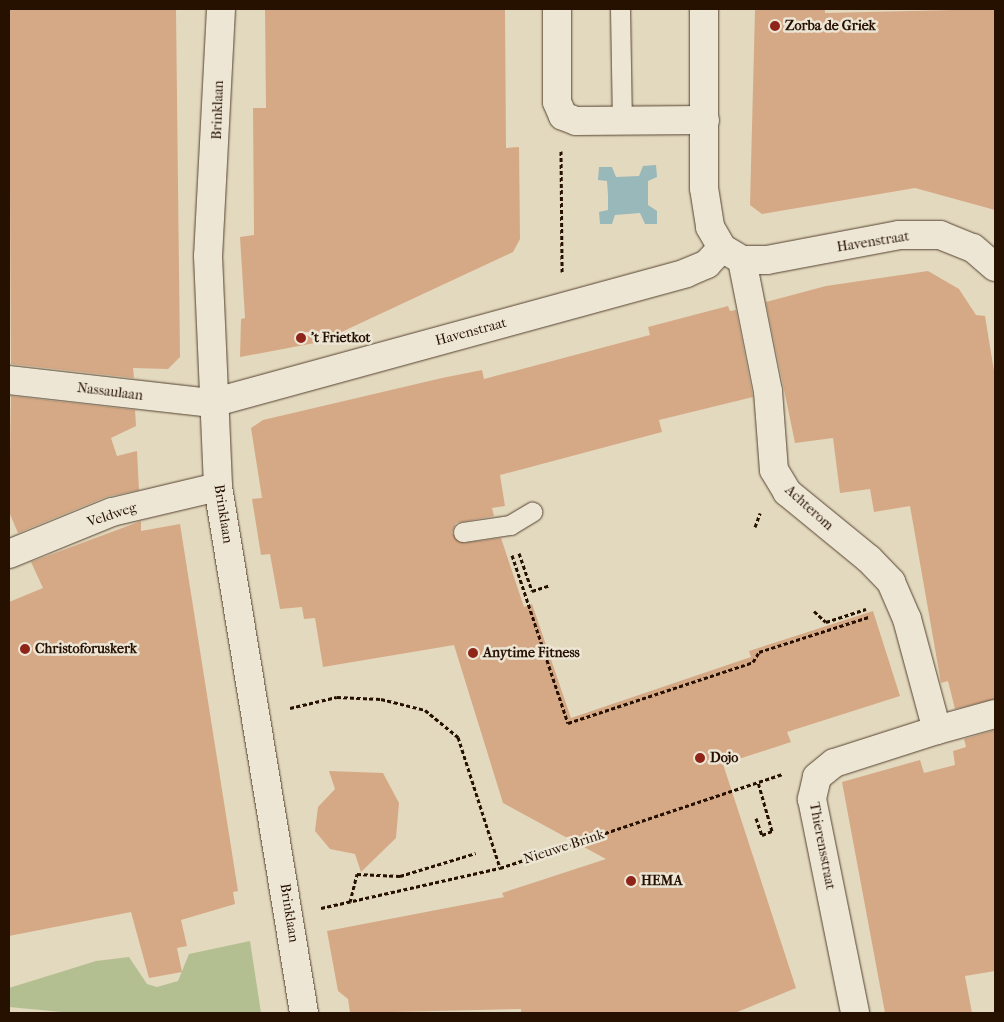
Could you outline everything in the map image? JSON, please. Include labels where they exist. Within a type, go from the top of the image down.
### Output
[{"type":"street","name":"Brinklaan","points":[[221,9],[208,256],[212,403],[218,487],[304,1013]]},
{"type":"street","points":[[557,9],[557,102],[563,116],[576,121],[705,120]]},
{"type":"street","name":"Achterom","points":[[704,9],[704,188],[710,227],[732,254],[768,391],[774,470],[787,492],[869,559],[891,582],[907,619],[937,730]]},
{"type":"street","name":"Havenstraat","points":[[212,403],[686,273],[732,254],[767,260],[899,235],[940,235],[973,248],[995,267]]},
{"type":"street","name":"Nassaulaan","points":[[9,380],[212,403]]},
{"type":"street","name":"Veldweg","points":[[9,554],[112,512],[218,487]]},
{"type":"street","points":[[937,730],[995,714]]},
{"type":"street","name":"Thierensstraat","points":[[855,1013],[812,799],[818,778],[834,763],[937,730]]},
{"type":"lane","points":[[620,9],[622,122]]},
{"type":"lane","points":[[463,532],[510,525],[532,512]]},
{"type":"path","points":[[563,116],[563,306]]},
{"type":"path","points":[[520,555],[532,591],[550,585]]},
{"type":"path","points":[[512,557],[568,723],[753,662],[759,652],[875,615]]},
{"type":"path","points":[[814,611],[826,622],[872,607]]},
{"type":"path","points":[[313,702],[337,697],[381,699],[425,710],[458,737],[500,868]]},
{"type":"path","name":"Nieuwe Brink","points":[[289,916],[500,868],[758,782],[834,763]]},
{"type":"path","points":[[756,818],[762,834],[772,831],[758,782]]},
{"type":"path","points":[[350,902],[357,874],[400,876],[476,853]]},
{"type":"green space","points":[[250,941],[261,1013],[72,1013],[9,1007],[9,988],[96,961],[129,957],[147,984],[157,987],[178,981],[189,954]]},
{"type":"water","points":[[656,165],[657,177],[648,181],[648,205],[657,211],[657,224],[645,224],[640,213],[615,215],[612,224],[600,224],[599,212],[608,210],[608,195],[607,181],[598,180],[599,167],[612,167],[616,177],[639,176],[643,166]]},
{"type":"building","points":[[9,9],[176,9],[180,357],[168,369],[133,368],[134,378],[11,364]]},
{"type":"building","points":[[265,9],[505,9],[506,148],[519,147],[520,239],[513,252],[320,342],[240,357],[241,319],[245,318],[240,237],[254,235],[253,108],[266,108]]},
{"type":"building","points":[[755,9],[825,9],[825,13],[995,9],[995,210],[915,188],[762,214],[750,205]]},
{"type":"building","points":[[928,271],[959,289],[976,315],[985,316],[995,377],[995,699],[955,709],[948,681],[941,683],[910,506],[874,512],[870,489],[840,493],[833,438],[795,443],[766,302],[826,286]]},
{"type":"building","points":[[728,306],[730,311],[736,310],[753,397],[659,420],[662,432],[500,475],[505,506],[492,508],[494,516],[456,523],[452,533],[464,543],[501,538],[524,607],[532,604],[571,718],[751,657],[749,651],[873,611],[900,696],[787,732],[791,742],[723,764],[796,988],[735,1013],[521,1013],[521,1009],[350,1013],[348,999],[338,991],[327,931],[504,897],[502,893],[606,859],[503,803],[454,645],[323,667],[315,618],[304,619],[302,607],[280,609],[270,554],[261,555],[252,499],[262,498],[251,428],[263,420],[442,378],[482,370],[484,379],[650,335],[648,327]]},
{"type":"building","points":[[11,396],[135,410],[136,426],[111,438],[117,456],[137,451],[139,490],[106,497],[18,533],[9,512]]},
{"type":"building","points":[[141,521],[141,531],[180,524],[238,891],[233,892],[235,904],[181,920],[187,946],[177,948],[182,972],[149,978],[131,912],[9,936],[9,602],[43,588],[31,562]]},
{"type":"building","points":[[995,730],[995,971],[965,976],[972,1013],[885,1013],[842,782],[920,760],[924,773],[955,765],[953,751],[966,747],[964,739]]},
{"type":"building","points":[[329,771],[383,773],[399,803],[396,838],[361,872],[355,854],[330,849],[315,831],[318,807],[335,789]]},
{"type":"place","name":"Zorba de Griek","points":[[775,26]]},
{"type":"place","name":"'t Frietkot","points":[[301,338]]},
{"type":"place","name":"Christoforuskerk","points":[[25,649]]},
{"type":"place","name":"Anytime Fitness","points":[[473,653]]},
{"type":"place","name":"Dojo","points":[[700,758]]},
{"type":"place","name":"HEMA","points":[[631,881]]}]
